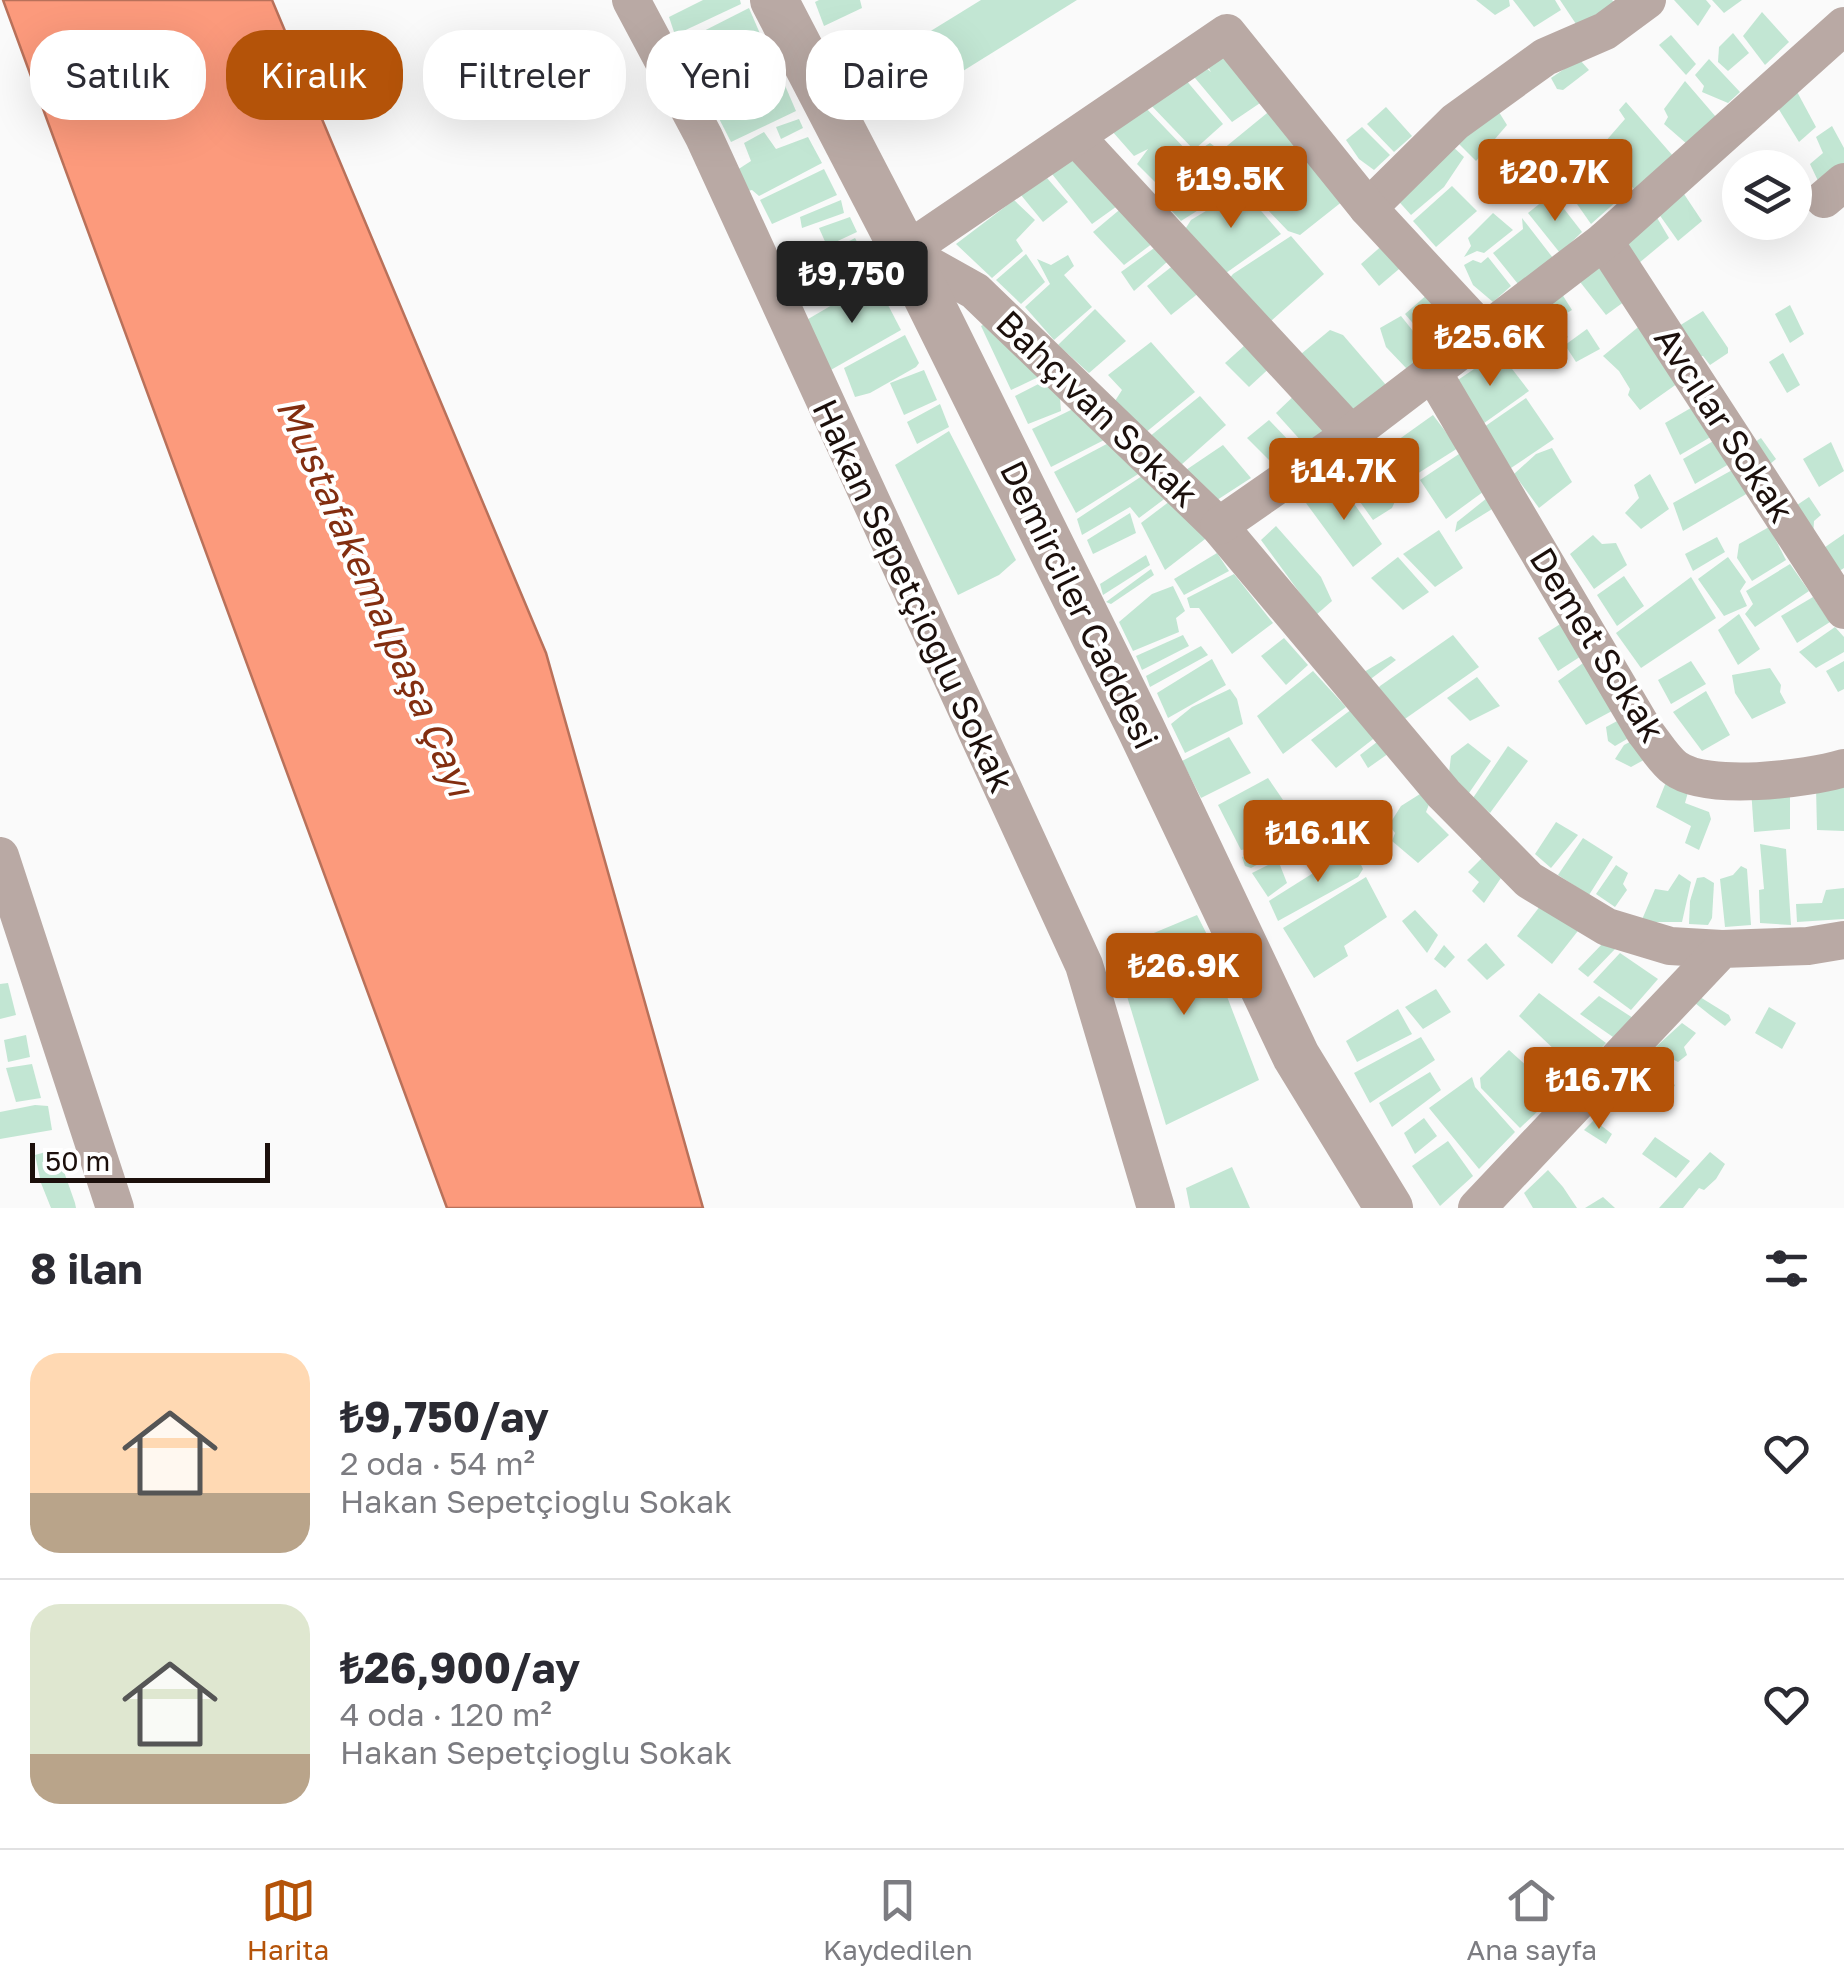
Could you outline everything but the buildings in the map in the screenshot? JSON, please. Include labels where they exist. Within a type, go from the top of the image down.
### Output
[{"type":"street","name":"Hakan Sepetçioğlu Sokak","points":[[632,0],[704,137],[1084,966],[1156,1208]]},
{"type":"street","name":"Demirciler Caddesi","points":[[774,0],[905,252],[1141,729],[1296,1056],[1390,1208]]},
{"type":"street","points":[[1368,208],[1455,122],[1545,57],[1605,30],[1647,0]]},
{"type":"street","points":[[1219,526],[1351,434],[1604,240],[1844,26]]},
{"type":"street","points":[[905,252],[1227,32],[1368,208],[1485,334]]},
{"type":"street","points":[[1077,138],[1351,434]]},
{"type":"street","name":"Avcılar Sokak","points":[[1604,240],[1839,592]]},
{"type":"street","name":"Bahçıvan Sokak","points":[[905,252],[975,292],[1219,526],[1444,794],[1529,880],[1607,927],[1670,946],[1722,949],[1844,940]]},
{"type":"street","name":"Demet Sokak","points":[[1432,373],[1645,732],[1675,768],[1701,778],[1807,779],[1844,768]]},
{"type":"street","points":[[0,856],[116,1208]]},
{"type":"street","points":[[1477,1208],[1722,949]]},
{"type":"water","name":"Mustafakemalpaşa Çayı","points":[[3,0],[272,0],[285,30],[226,30],[226,120],[322,120],[546,653],[703,1208],[447,1208],[47,120],[206,120],[206,30],[30,30],[30,73]]}]
